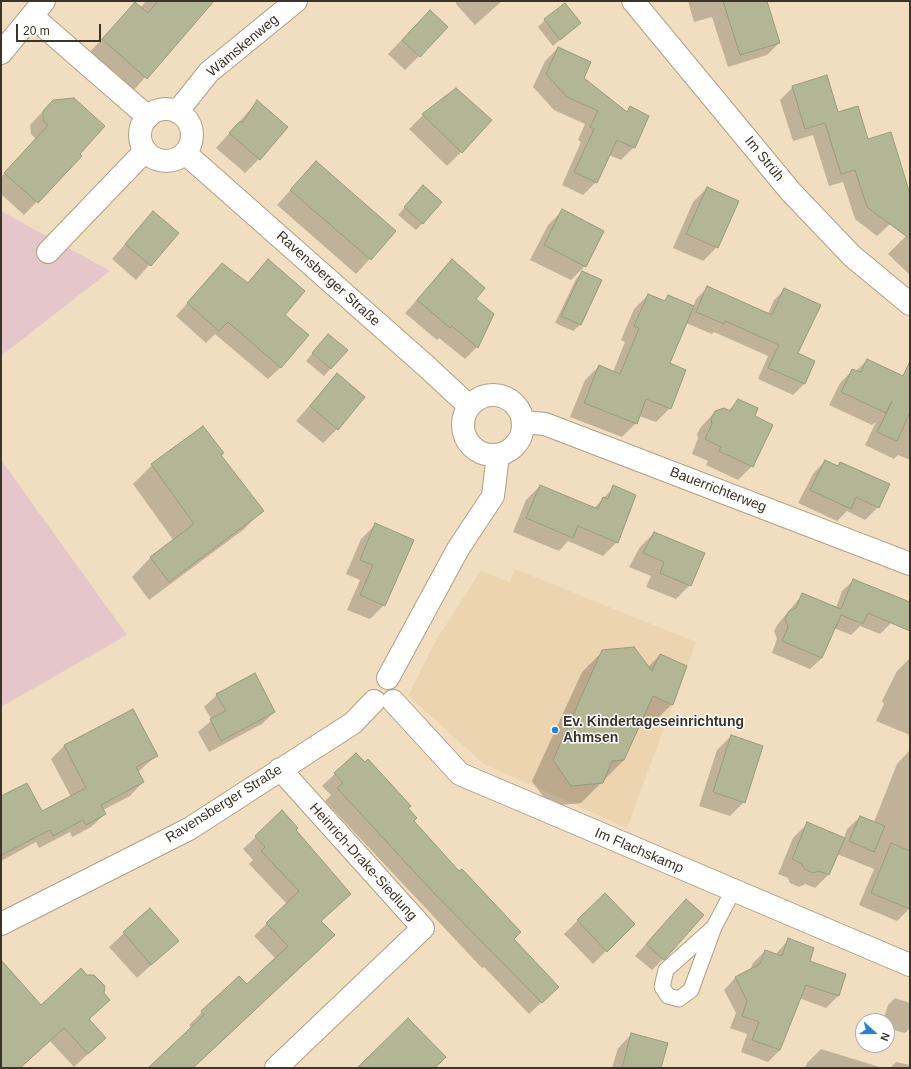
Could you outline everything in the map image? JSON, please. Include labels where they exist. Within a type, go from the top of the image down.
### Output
[{"type":"street","name":"Wämskenweg","points":[[177,112],[209,72],[296,1]]},
{"type":"street","name":"Im Strüh","points":[[632,1],[791,192],[852,256],[910,304]]},
{"type":"street","points":[[1,53],[38,8],[148,117]]},
{"type":"street","points":[[167,110],[177,112],[186,120],[191,130],[191,142],[185,153],[172,161],[157,160],[145,151],[140,139],[141,127],[148,117],[157,111],[167,110]]},
{"type":"street","points":[[48,252],[145,151]]},
{"type":"street","name":"Ravensberger Straße","points":[[185,153],[426,366],[469,406]]},
{"type":"street","points":[[490,394],[502,396],[513,401],[520,411],[524,422],[521,438],[512,450],[498,455],[483,454],[471,446],[464,434],[463,420],[469,406],[478,398],[490,394]]},
{"type":"street","name":"Bauerrichterweg","points":[[524,422],[545,424],[910,564]]},
{"type":"street","points":[[383,701],[370,694],[371,685],[377,679],[388,678],[458,550],[493,496],[498,455]]},
{"type":"street","name":"Ravensberger Straße","points":[[1,924],[189,829],[383,701]]},
{"type":"street","name":"Im Flachskamp","points":[[383,701],[460,774],[910,965]]},
{"type":"street","name":"Heinrich-Drake-Siedlung","points":[[276,1068],[423,928],[280,769]]},
{"type":"lane","points":[[714,927],[733,891]]},
{"type":"shaded area","points":[[1,211],[110,271],[1,356]]},
{"type":"shaded area","points":[[1,460],[127,635],[1,707]]},
{"type":"shaded area","name":"Ev. Kindertageseinrichtung Ahmsen","points":[[515,569],[696,642],[627,828],[484,764],[408,696],[436,640],[481,571],[510,582]]},
{"type":"building","points":[[158,1],[214,1],[147,79],[102,39],[135,2],[148,13]]},
{"type":"building","points":[[723,1],[767,1],[780,43],[740,55]]},
{"type":"building","points":[[565,3],[581,23],[560,40],[544,19]]},
{"type":"building","points":[[430,10],[448,27],[420,57],[402,40]]},
{"type":"building","points":[[558,47],[591,62],[584,78],[627,112],[630,106],[649,116],[635,148],[617,140],[597,183],[574,172],[594,129],[590,127],[598,111],[567,97],[546,74]]},
{"type":"building","points":[[827,75],[838,112],[858,106],[868,139],[891,132],[910,194],[910,239],[867,207],[855,170],[841,174],[825,123],[805,129],[792,86]]},
{"type":"building","points":[[456,88],[492,120],[462,153],[422,114]]},
{"type":"building","points":[[74,98],[105,126],[80,154],[82,156],[38,203],[4,173],[48,125],[43,121],[43,111],[53,100]]},
{"type":"building","points":[[257,100],[288,127],[260,160],[229,133],[239,122],[243,122]]},
{"type":"building","points":[[316,161],[396,231],[371,260],[290,190]]},
{"type":"building","points":[[423,185],[442,202],[423,224],[404,207]]},
{"type":"building","points":[[707,187],[739,201],[718,248],[686,234]]},
{"type":"building","points":[[562,209],[604,231],[586,267],[544,245]]},
{"type":"building","points":[[153,211],[179,233],[151,266],[125,244]]},
{"type":"building","points":[[268,259],[305,291],[285,315],[309,335],[281,368],[228,322],[219,331],[187,303],[222,263],[248,283]]},
{"type":"building","points":[[452,259],[485,288],[476,299],[494,314],[478,348],[452,326],[450,328],[417,300]]},
{"type":"building","points":[[582,271],[602,280],[581,325],[561,316]]},
{"type":"building","points":[[707,286],[772,315],[784,288],[821,305],[798,353],[815,361],[805,384],[768,368],[779,345],[725,321],[724,324],[696,312]]},
{"type":"building","points":[[648,294],[665,301],[668,295],[694,306],[670,363],[686,370],[671,409],[646,399],[637,424],[584,403],[599,365],[620,374],[639,328],[634,326]]},
{"type":"building","points":[[328,334],[348,350],[331,369],[312,353]]},
{"type":"building","points":[[867,359],[903,376],[910,361],[910,412],[897,441],[877,432],[892,401],[886,413],[841,392],[852,369],[861,372]]},
{"type":"building","points":[[337,373],[365,397],[338,430],[310,406]]},
{"type":"building","points":[[738,399],[758,408],[755,416],[773,425],[753,467],[719,451],[721,447],[705,439],[712,424],[711,419],[715,411],[724,408],[730,411]]},
{"type":"building","points":[[203,426],[224,453],[221,455],[264,511],[169,582],[150,557],[194,524],[151,464]]},
{"type":"building","points":[[825,460],[838,466],[840,462],[890,484],[879,508],[856,497],[851,509],[810,490]]},
{"type":"building","points":[[540,485],[598,509],[603,497],[608,499],[613,485],[636,495],[618,543],[578,526],[573,538],[526,518]]},
{"type":"building","points":[[375,523],[414,540],[385,606],[360,595],[373,565],[360,560]]},
{"type":"building","points":[[654,532],[705,553],[691,586],[660,573],[664,562],[643,553]]},
{"type":"building","points":[[853,579],[910,602],[910,631],[868,613],[863,624],[841,615],[822,658],[782,641],[788,627],[785,619],[789,611],[796,608],[802,593],[841,609]]},
{"type":"building","points":[[634,647],[652,671],[660,654],[687,666],[673,705],[653,696],[624,760],[612,761],[603,783],[571,786],[553,760],[602,650]]},
{"type":"building","points":[[255,673],[275,712],[221,741],[210,719],[226,711],[216,694]]},
{"type":"building","points":[[133,709],[158,756],[136,767],[144,782],[101,805],[106,814],[86,825],[83,820],[53,836],[50,830],[1,855],[1,796],[27,783],[42,811],[86,788],[64,745]]},
{"type":"building","points":[[731,735],[763,746],[745,803],[713,792]]},
{"type":"building","points":[[356,753],[365,762],[368,759],[411,806],[408,808],[417,818],[414,821],[459,871],[462,869],[521,932],[514,939],[559,987],[542,1003],[431,890],[337,788],[343,783],[334,773]]},
{"type":"building","points":[[282,810],[298,828],[296,830],[351,894],[321,921],[335,935],[193,1068],[148,1068],[204,1015],[201,1011],[239,976],[247,984],[288,946],[266,923],[299,891],[261,851],[265,847],[255,836]]},
{"type":"building","points":[[860,816],[885,826],[874,852],[849,841]]},
{"type":"building","points":[[807,822],[845,838],[829,875],[819,871],[813,873],[804,869],[802,864],[792,859]]},
{"type":"building","points":[[891,843],[910,851],[910,909],[871,893]]},
{"type":"building","points":[[605,893],[635,924],[607,952],[577,920]]},
{"type":"building","points":[[686,899],[704,915],[664,960],[646,944]]},
{"type":"building","points":[[150,908],[179,941],[151,965],[123,932]]},
{"type":"building","points":[[788,938],[814,948],[810,961],[846,974],[839,996],[806,985],[780,1050],[752,1040],[759,1022],[742,1016],[747,1001],[735,977],[760,964],[765,950],[782,956]]},
{"type":"building","points":[[1,960],[41,1005],[81,968],[87,975],[94,975],[105,986],[104,993],[110,1000],[89,1019],[106,1038],[88,1054],[64,1028],[20,1068],[1,1068]]},
{"type":"building","points":[[408,1018],[446,1057],[435,1068],[357,1068]]},
{"type":"building","points":[[631,1033],[668,1043],[661,1068],[622,1068]]},
{"type":"place","name":"Ev. Kindertageseinrichtung Ahmsen","points":[[555,730]]}]
